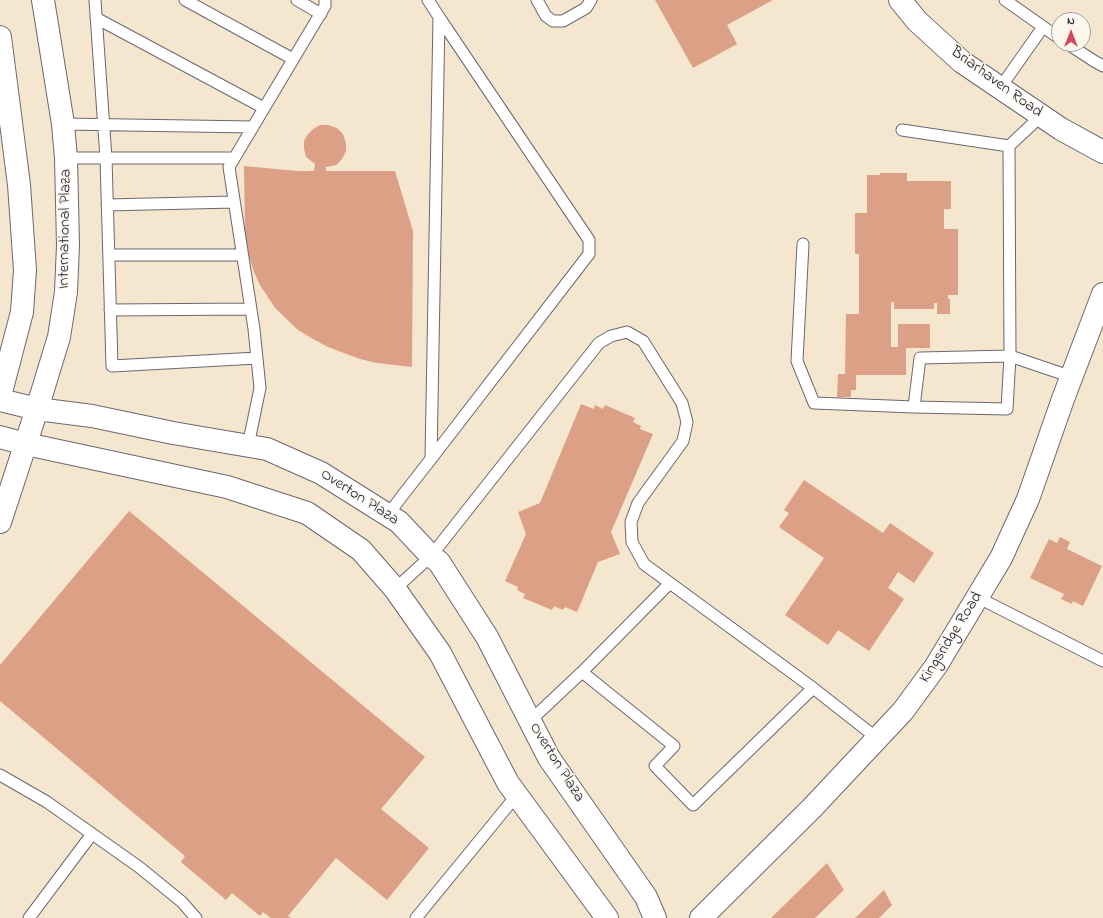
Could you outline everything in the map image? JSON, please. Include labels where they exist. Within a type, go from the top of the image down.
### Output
[{"type":"street","name":"International Plaza","points":[[0,522],[38,409],[59,337],[66,292],[68,245],[66,158],[63,124],[43,0]]},
{"type":"street","name":"Briarhaven Road","points":[[900,0],[917,20],[962,62],[1061,129],[1103,152]]},
{"type":"street","points":[[0,37],[19,185],[25,270],[22,312],[0,396]]},
{"type":"street","name":"Kingsridge Road","points":[[701,918],[802,818],[878,739],[903,711],[936,666],[1001,558],[1028,499],[1103,294]]},
{"type":"street","name":"Overton Plaza","points":[[0,400],[38,409],[92,416],[173,433],[267,449],[321,473],[399,522],[431,556],[439,562],[487,637],[549,758],[646,897],[655,918]]},
{"type":"street","points":[[0,437],[26,444],[227,487],[307,513],[361,550],[394,589],[440,653],[516,796],[607,918]]},
{"type":"lane","points":[[95,0],[106,158],[112,366],[257,358]]},
{"type":"lane","points":[[185,0],[293,60]]},
{"type":"lane","points":[[297,0],[321,14]]},
{"type":"lane","points":[[248,446],[260,388],[229,167],[321,14],[325,6],[325,0]]},
{"type":"lane","points":[[388,515],[589,254],[589,240],[428,0]]},
{"type":"lane","points":[[537,0],[546,16],[553,21],[563,22],[586,8],[591,0]]},
{"type":"lane","points":[[1004,0],[1051,32]]},
{"type":"lane","points":[[431,459],[439,17]]},
{"type":"lane","points":[[96,18],[264,108]]},
{"type":"lane","points":[[1000,88],[1043,27]]},
{"type":"lane","points":[[1080,52],[1103,66]]},
{"type":"lane","points":[[803,244],[797,361],[814,403],[1007,409],[1010,356],[1009,146],[1041,116]]},
{"type":"lane","points":[[63,124],[253,127]]},
{"type":"lane","points":[[902,130],[1009,146]]},
{"type":"lane","points":[[66,158],[234,158]]},
{"type":"lane","points":[[108,205],[234,202]]},
{"type":"lane","points":[[109,255],[242,255]]},
{"type":"lane","points":[[110,310],[250,309]]},
{"type":"lane","points":[[394,589],[431,556],[599,343],[612,336],[627,332],[642,341],[682,403],[687,422],[683,441],[638,503],[631,522],[632,542],[644,564],[813,688],[878,739]]},
{"type":"lane","points":[[914,407],[920,358],[1010,356],[1072,377]]},
{"type":"lane","points":[[530,721],[582,672],[670,583]]},
{"type":"lane","points":[[977,597],[1103,661]]},
{"type":"lane","points":[[582,672],[674,746],[655,766],[693,805],[813,688]]},
{"type":"lane","points":[[0,775],[46,802],[139,867],[182,902],[196,918]]},
{"type":"lane","points":[[416,918],[516,796]]},
{"type":"lane","points":[[29,918],[92,834]]},
{"type":"building","points":[[655,0],[773,0],[727,25],[737,44],[693,68]]},
{"type":"building","points":[[320,125],[328,125],[337,128],[343,134],[346,143],[346,151],[342,159],[336,165],[326,167],[326,171],[395,171],[413,231],[412,367],[377,363],[360,359],[328,347],[298,330],[275,308],[260,285],[254,272],[246,246],[244,166],[297,171],[314,171],[315,164],[306,157],[304,141],[313,129]]},
{"type":"building","points":[[880,173],[907,173],[907,181],[951,181],[951,209],[944,209],[944,229],[958,229],[958,295],[948,295],[948,299],[950,299],[950,314],[937,314],[937,303],[934,303],[934,309],[894,309],[894,302],[891,302],[891,347],[898,347],[898,324],[930,324],[930,348],[906,348],[906,375],[856,375],[856,390],[851,390],[851,397],[837,397],[838,374],[845,374],[846,314],[859,314],[859,254],[855,254],[855,213],[867,213],[867,175],[880,175]]},
{"type":"building","points":[[581,404],[594,409],[595,405],[603,409],[605,405],[635,418],[633,422],[641,426],[640,429],[653,434],[611,532],[620,554],[598,562],[577,612],[565,607],[563,610],[554,606],[552,610],[523,598],[525,594],[517,590],[518,587],[505,581],[526,534],[518,512],[540,503]]},
{"type":"building","points":[[804,480],[883,533],[890,523],[934,553],[914,583],[898,572],[888,588],[904,599],[869,651],[838,630],[828,645],[785,615],[824,558],[779,527],[789,513],[784,510]]},
{"type":"building","points":[[129,511],[425,757],[381,809],[429,848],[387,900],[336,858],[288,916],[291,918],[271,918],[263,912],[260,916],[232,893],[226,900],[181,862],[185,856],[0,701],[0,665]]},
{"type":"building","points":[[1060,537],[1070,542],[1067,549],[1102,566],[1083,606],[1073,601],[1072,604],[1061,599],[1064,594],[1030,578],[1049,539],[1057,543]]},
{"type":"building","points":[[827,863],[844,890],[815,918],[771,918]]},
{"type":"building","points":[[884,890],[892,905],[879,918],[855,918]]}]
